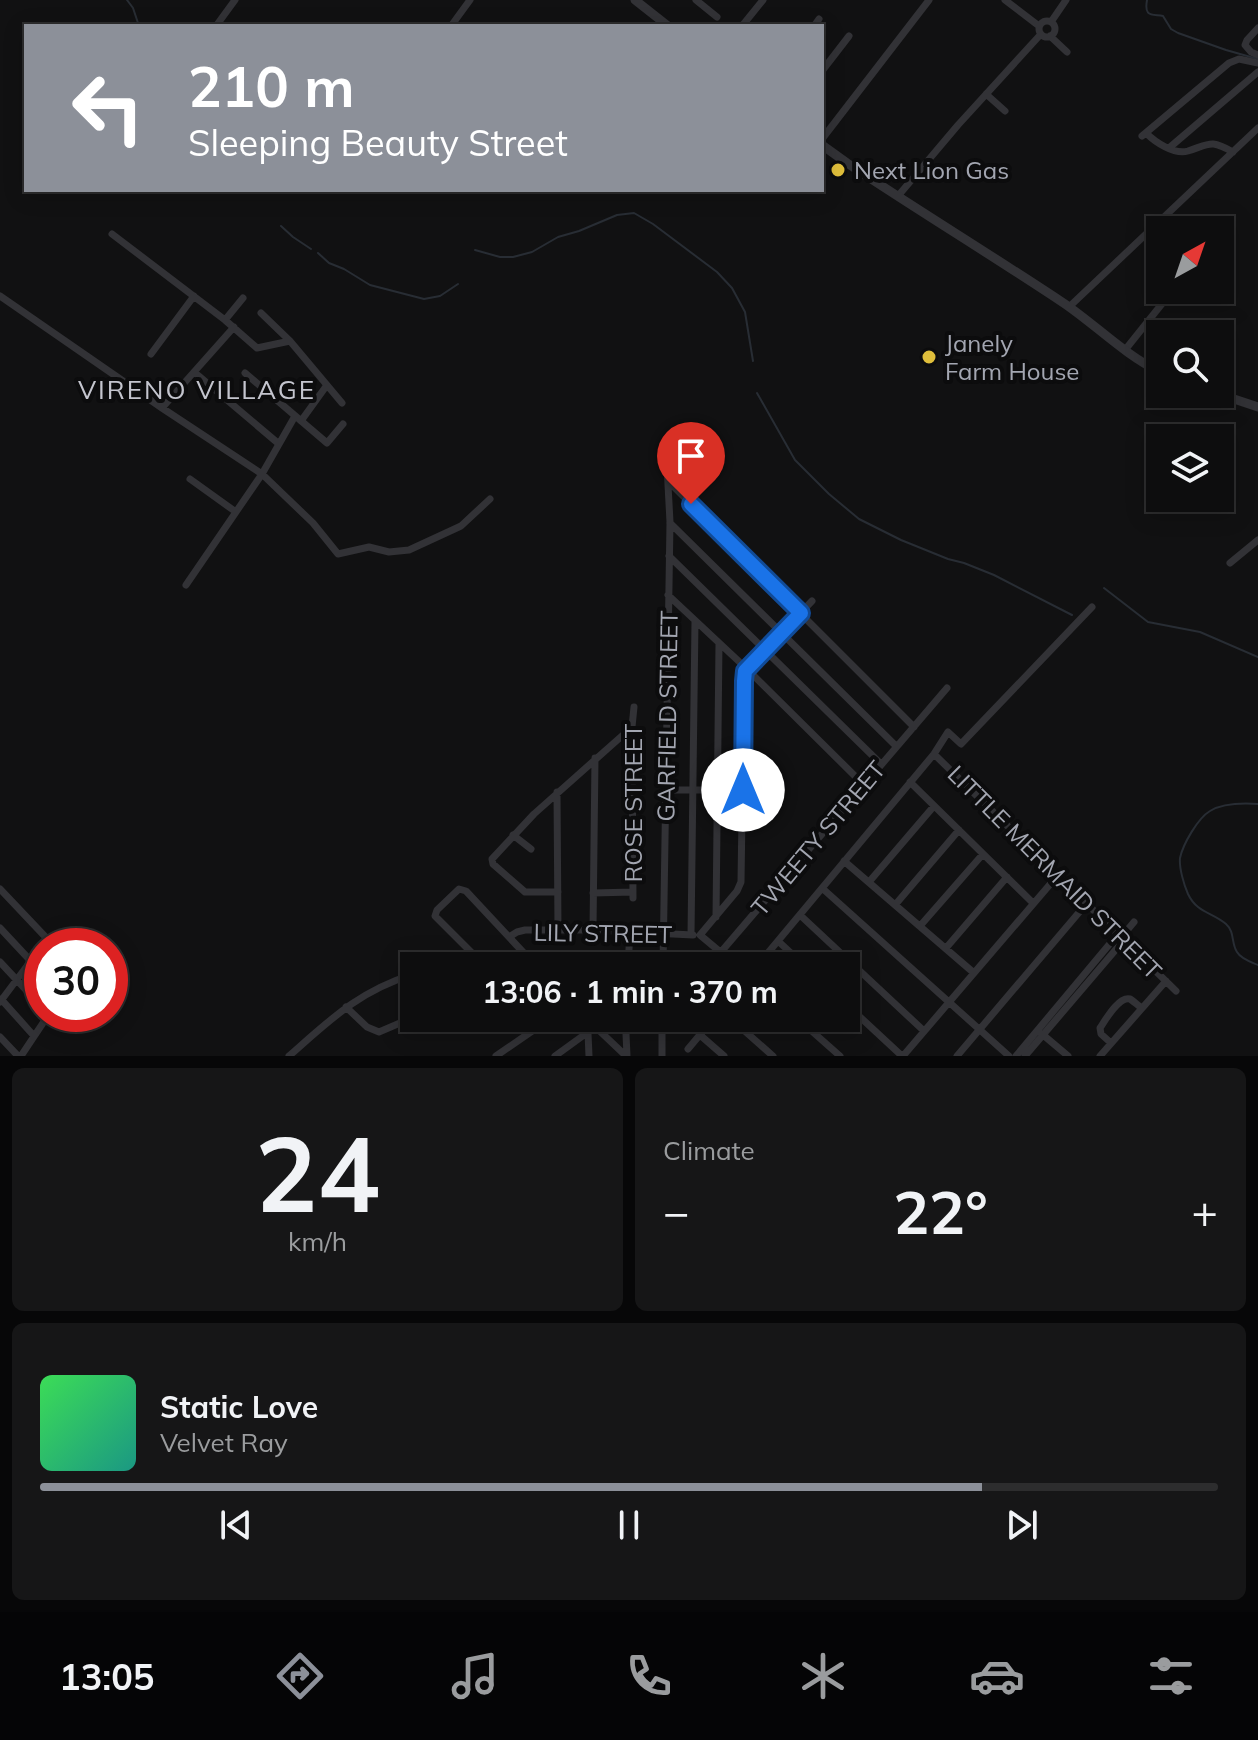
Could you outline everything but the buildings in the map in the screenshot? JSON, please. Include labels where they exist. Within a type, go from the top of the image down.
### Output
[{"type":"street","points":[[217,24],[235,0]]},
{"type":"street","points":[[452,24],[470,0]]},
{"type":"street","points":[[635,0],[665,24]]},
{"type":"street","points":[[696,0],[717,17]]},
{"type":"street","points":[[706,8],[713,0]]},
{"type":"street","points":[[744,24],[763,0]]},
{"type":"street","points":[[824,136],[929,0]]},
{"type":"street","points":[[1005,0],[1067,52]]},
{"type":"street","points":[[1051,22],[1066,0]]},
{"type":"street","points":[[896,195],[1046,21],[1051,22]]},
{"type":"street","points":[[1050,36],[1055,30],[1051,22]]},
{"type":"street","points":[[1258,28],[1245,45],[1258,55]]},
{"type":"street","points":[[824,68],[849,36]]},
{"type":"street","points":[[1233,152],[1208,144],[1185,151],[1169,148],[1144,134],[1229,63],[1239,59],[1258,63]]},
{"type":"street","points":[[1169,148],[1258,72]]},
{"type":"street","points":[[986,94],[1005,111]]},
{"type":"street","points":[[1069,307],[1258,128]]},
{"type":"street","points":[[824,146],[1069,307],[1146,363]]},
{"type":"street","points":[[112,234],[257,348],[290,341]]},
{"type":"street","points":[[0,296],[262,474],[313,523],[338,554],[369,547],[389,552],[409,550],[461,526],[490,499]]},
{"type":"street","points":[[151,354],[194,296]]},
{"type":"street","points":[[225,320],[243,298]]},
{"type":"street","points":[[1125,350],[1162,304]]},
{"type":"street","points":[[261,313],[290,341],[342,403]]},
{"type":"street","points":[[162,408],[234,327]]},
{"type":"street","points":[[194,372],[279,444]]},
{"type":"street","points":[[245,373],[327,443],[343,424]]},
{"type":"street","points":[[186,585],[279,444],[327,385]]},
{"type":"street","points":[[1234,399],[1258,407]]},
{"type":"street","name":"GARFIELD STREET","points":[[663,952],[670,522],[667,466]]},
{"type":"street","points":[[190,479],[236,512]]},
{"type":"street","points":[[669,482],[914,727]]},
{"type":"street","points":[[670,522],[896,746]]},
{"type":"street","points":[[1230,563],[1258,540]]},
{"type":"street","points":[[669,556],[881,764]]},
{"type":"street","points":[[668,595],[863,784]]},
{"type":"street","points":[[695,935],[716,917],[741,885],[744,681],[747,669],[812,601]]},
{"type":"street","points":[[769,952],[934,754],[948,732],[961,744],[1092,607]]},
{"type":"street","points":[[695,621],[695,935]]},
{"type":"street","points":[[716,917],[719,643]]},
{"type":"street","name":"TWEETY STREET","points":[[722,952],[947,688]]},
{"type":"street","name":"ROSE STREET","points":[[593,893],[633,895],[634,707]]},
{"type":"street","points":[[558,892],[525,892],[492,862],[493,857],[557,792],[632,727]]},
{"type":"street","name":"LITTLE MERMAID STREET","points":[[934,754],[1176,991]]},
{"type":"street","points":[[593,930],[595,758]]},
{"type":"street","points":[[910,782],[1033,903]]},
{"type":"street","points":[[666,790],[743,790]]},
{"type":"street","points":[[557,792],[558,930]]},
{"type":"street","points":[[869,882],[934,806]]},
{"type":"street","points":[[895,905],[959,830]]},
{"type":"street","points":[[513,835],[531,849]]},
{"type":"street","points":[[920,926],[983,854]]},
{"type":"street","points":[[844,861],[974,973]]},
{"type":"street","points":[[860,1017],[902,1056],[1058,875]]},
{"type":"street","points":[[946,948],[1007,877]]},
{"type":"street","points":[[471,952],[435,914],[462,888],[523,952]]},
{"type":"street","points":[[822,888],[1009,1056]]},
{"type":"street","points":[[0,889],[31,928]]},
{"type":"street","points":[[957,1056],[1087,903]]},
{"type":"street","points":[[800,915],[924,1031]]},
{"type":"street","points":[[1016,1056],[1134,922]]},
{"type":"street","points":[[0,928],[24,954]]},
{"type":"street","name":"LILY STREET","points":[[509,937],[525,930],[695,935]]},
{"type":"street","points":[[629,952],[630,932]]},
{"type":"street","points":[[695,935],[720,952]]},
{"type":"street","points":[[778,941],[790,952]]},
{"type":"street","points":[[0,962],[24,988]]},
{"type":"street","points":[[24,970],[1,1000],[34,1036]]},
{"type":"street","points":[[289,1056],[346,1007],[372,990],[400,979]]},
{"type":"street","points":[[1100,1056],[1166,981]]},
{"type":"street","points":[[1126,988],[1126,998]]},
{"type":"street","points":[[1100,1031],[1126,998],[1142,1008]]},
{"type":"street","points":[[346,1007],[367,1027],[379,1032],[400,1023]]},
{"type":"street","points":[[1100,1031],[1111,1043]]},
{"type":"street","points":[[1089,1032],[1100,1031]]},
{"type":"street","points":[[0,1037],[20,1056],[37,1032]]},
{"type":"street","points":[[496,1056],[528,1032]]},
{"type":"street","points":[[555,1056],[589,1032]]},
{"type":"street","points":[[589,1056],[592,1032]]},
{"type":"street","points":[[595,1032],[627,1056]]},
{"type":"street","points":[[626,1032],[627,1056]]},
{"type":"street","points":[[662,1056],[663,1032]]},
{"type":"street","points":[[688,1049],[702,1032]]},
{"type":"street","points":[[746,1032],[773,1056]]},
{"type":"street","points":[[813,1032],[840,1056]]},
{"type":"street","points":[[1025,1056],[1040,1032]]},
{"type":"street","points":[[1040,1032],[1068,1056]]},
{"type":"street","points":[[700,1035],[724,1056]]},
{"type":"waterway","points":[[127,0],[138,24]]},
{"type":"waterway","points":[[1147,0],[1148,12],[1163,16],[1171,29],[1178,33],[1258,59]]},
{"type":"waterway","points":[[475,250],[513,257],[532,252],[558,237],[617,215],[634,213],[717,272],[732,288],[745,312],[753,361]]},
{"type":"waterway","points":[[281,226],[311,249]]},
{"type":"waterway","points":[[318,253],[329,263],[370,285],[424,299],[440,296],[458,284]]},
{"type":"waterway","points":[[757,393],[795,460],[859,519],[901,540],[994,575],[1072,615]]},
{"type":"waterway","points":[[1104,588],[1148,622],[1200,632],[1258,657]]},
{"type":"waterway","points":[[1258,804],[1227,805],[1210,811],[1192,832],[1180,858],[1183,881],[1192,900],[1200,909],[1226,924],[1231,930],[1235,949],[1246,960],[1258,965]]},
{"type":"place","name":"Next Lion Gas","points":[[838,170]]},
{"type":"place","name":"Janely Farm House","points":[[929,357]]},
{"type":"district","name":"VIRENO VILLAGE","points":[[197,389]]},
{"type":"route","points":[[691,504],[801,613],[745,671],[743,790]]}]
